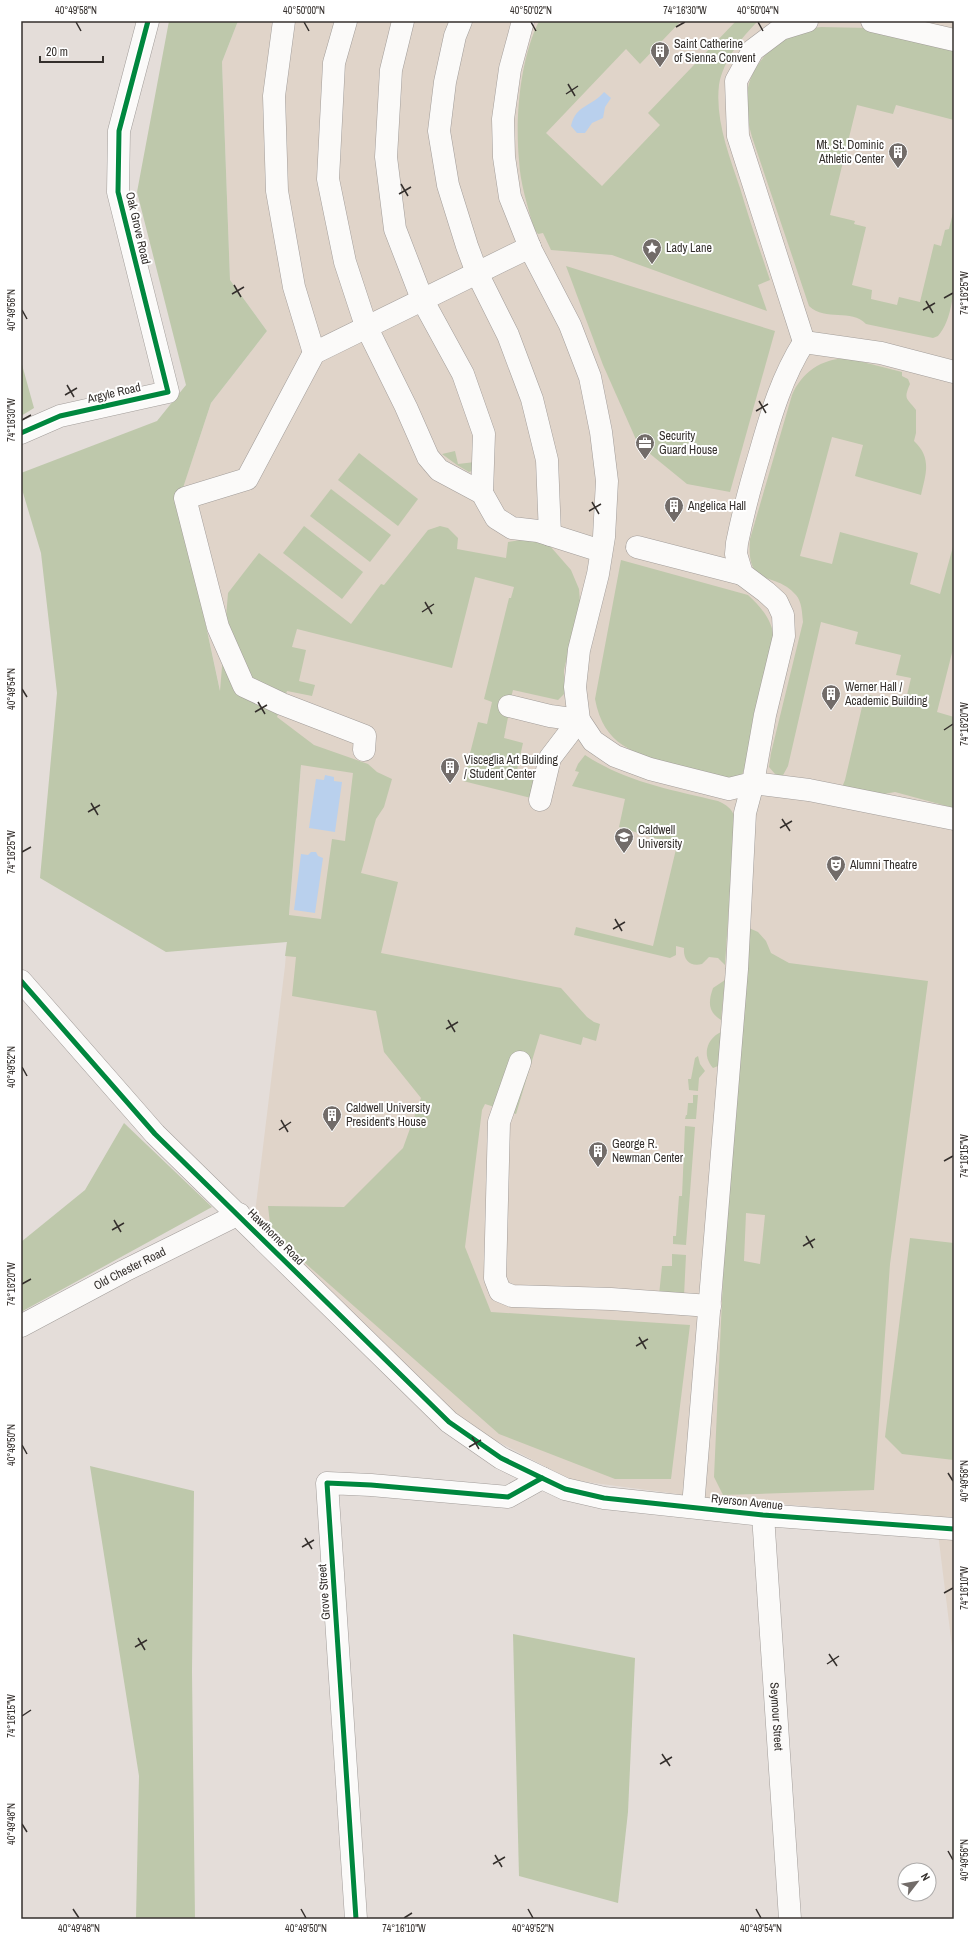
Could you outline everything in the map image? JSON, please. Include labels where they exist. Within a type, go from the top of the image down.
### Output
[{"type":"street","name":"Oak Grove Road","points":[[148,21],[119,131],[118,192],[168,392]]},
{"type":"street","points":[[284,21],[274,96],[277,191],[294,287],[314,353]]},
{"type":"street","points":[[346,21],[334,63],[328,179],[345,262],[366,326],[406,407],[428,457],[439,470],[482,493]]},
{"type":"street","points":[[403,21],[391,70],[386,158],[395,229],[422,299],[463,374],[484,434],[482,493],[496,518],[512,528],[538,531],[601,551]]},
{"type":"street","points":[[461,21],[455,36],[445,82],[439,131],[448,185],[477,273],[508,335],[532,399],[547,460],[550,535]]},
{"type":"street","points":[[523,21],[510,69],[503,118],[504,158],[510,197],[530,247],[570,325],[590,377],[601,432],[607,480],[604,533],[598,574],[579,650],[575,687],[579,720],[593,741],[615,756],[636,765],[729,789],[753,783],[809,790],[954,819]]},
{"type":"street","points":[[742,574],[736,554],[737,543],[754,471],[773,408],[791,363],[804,342],[738,136],[736,81],[753,50],[781,30],[807,21]]},
{"type":"street","points":[[872,21],[954,40]]},
{"type":"street","points":[[364,750],[365,736],[282,704],[244,686],[218,627],[185,498],[247,479],[314,353],[366,326],[530,247]]},
{"type":"street","points":[[804,342],[952,365]]},
{"type":"street","name":"Argyle Road","points":[[21,433],[60,416],[168,392]]},
{"type":"street","points":[[637,547],[742,574],[772,597],[777,602],[784,615],[784,636],[765,715],[753,783],[745,813],[737,969],[693,1507]]},
{"type":"street","points":[[510,706],[550,716],[579,720]]},
{"type":"street","points":[[540,800],[550,758],[579,720]]},
{"type":"street","name":"Hawthorne Road","points":[[21,981],[33,997],[155,1134],[239,1214],[449,1422],[501,1458],[542,1478]]},
{"type":"street","points":[[520,1062],[499,1122],[495,1278],[500,1291],[512,1296],[611,1299],[710,1306]]},
{"type":"street","name":"Old Chester Road","points":[[21,1326],[124,1271],[239,1214]]},
{"type":"street","name":"Ryerson Avenue","points":[[542,1478],[565,1489],[604,1498],[763,1515],[954,1529]]},
{"type":"street","name":"Grove Street","points":[[356,1919],[327,1483],[371,1485],[508,1497],[542,1478]]},
{"type":"street","name":"Seymour Street","points":[[763,1515],[790,1919]]},
{"type":"shaded area","name":"Caldwell University","points":[[238,21],[954,21],[954,1663],[936,1517],[708,1498],[571,1480],[466,1425],[254,1221],[285,966],[301,765],[221,695],[179,499],[211,403],[267,331],[230,280],[222,62]]},
{"type":"green space","points":[[169,21],[238,21],[222,62],[230,280],[267,331],[211,403],[179,500],[220,691],[228,593],[259,553],[351,624],[381,584],[384,585],[428,530],[440,526],[448,528],[458,538],[457,549],[506,558],[508,542],[527,539],[537,540],[550,546],[571,570],[579,589],[580,602],[564,670],[564,694],[558,700],[513,690],[508,709],[509,712],[504,738],[523,743],[517,770],[537,774],[535,799],[463,781],[478,722],[487,724],[492,702],[484,699],[509,598],[511,598],[514,587],[475,577],[452,668],[297,629],[292,647],[306,650],[299,681],[315,685],[312,696],[287,691],[277,717],[314,745],[368,764],[377,772],[392,779],[384,807],[376,819],[361,873],[398,882],[381,953],[561,988],[587,1017],[600,1024],[596,1041],[583,1037],[581,1045],[540,1034],[516,1114],[485,1104],[482,1110],[465,1247],[491,1312],[690,1325],[671,1479],[615,1479],[499,1434],[271,1233],[268,1206],[344,1207],[403,1148],[421,1098],[384,1052],[376,1011],[292,996],[296,957],[285,956],[287,942],[166,952],[40,878],[57,693],[41,553],[21,486],[21,473],[157,421],[186,385],[137,192]],"holes":[[[301,765],[353,773],[345,841],[332,839],[321,919],[289,915]]]},
{"type":"green space","points":[[539,21],[681,21],[640,64],[626,49],[546,133],[602,186],[660,125],[648,113],[736,21],[758,21],[739,42],[724,67],[719,85],[718,98],[721,124],[727,150],[770,280],[758,285],[767,311],[612,255],[551,250],[543,233],[538,234],[534,229],[521,177],[518,126],[520,89],[523,71],[527,53]]},
{"type":"green space","points":[[821,27],[869,28],[954,51],[954,120],[896,105],[893,114],[857,105],[830,215],[855,221],[854,224],[866,227],[852,285],[872,290],[871,299],[897,305],[899,297],[920,302],[934,244],[941,246],[945,230],[949,229],[954,209],[955,276],[953,294],[945,325],[938,336],[933,338],[866,324],[860,319],[846,315],[831,315],[823,313],[816,311],[809,306],[752,137],[749,126],[747,94],[755,68],[773,48],[796,34]]},
{"type":"green space","points":[[566,266],[775,331],[730,492],[687,484],[638,444],[603,365]]},
{"type":"green space","points":[[847,358],[902,372],[902,376],[908,379],[910,384],[906,396],[908,401],[916,410],[916,433],[914,441],[920,447],[926,466],[921,495],[855,476],[863,445],[832,437],[800,556],[832,564],[840,532],[918,553],[910,584],[940,594],[954,543],[954,645],[937,712],[954,717],[954,808],[895,792],[884,794],[840,792],[845,780],[865,694],[890,700],[907,695],[911,678],[896,675],[901,655],[855,644],[858,632],[821,622],[788,766],[782,777],[775,774],[769,767],[771,753],[803,622],[801,604],[796,595],[788,587],[763,577],[757,573],[752,566],[750,539],[792,395],[796,387],[807,373],[821,364]]},
{"type":"green space","points":[[21,361],[34,408],[21,416]]},
{"type":"green space","points":[[455,451],[458,464],[475,462],[472,471],[469,472],[442,454]]},
{"type":"green space","points":[[359,453],[418,499],[398,526],[338,480]]},
{"type":"green space","points":[[331,489],[391,535],[370,562],[310,516]]},
{"type":"green space","points":[[304,526],[363,572],[342,599],[283,553]]},
{"type":"green space","points":[[621,560],[748,595],[766,615],[774,640],[744,769],[742,775],[736,779],[702,772],[638,753],[615,739],[606,729],[595,699]]},
{"type":"green space","points":[[585,755],[633,779],[718,801],[726,805],[732,811],[735,817],[725,965],[718,958],[709,957],[702,964],[698,965],[688,962],[685,956],[684,948],[676,946],[676,955],[670,958],[574,935],[576,927],[653,946],[677,845],[619,827],[625,799],[572,786],[579,772],[575,771]]},
{"type":"green space","points":[[749,928],[758,932],[766,941],[771,953],[789,963],[928,981],[890,1264],[874,1490],[723,1495],[714,1477],[726,1211]],"holes":[[[746,1213],[765,1215],[760,1264],[744,1261]]]},
{"type":"green space","points":[[725,980],[721,1020],[711,1010],[710,998],[713,988]]},
{"type":"green space","points":[[721,1032],[718,1066],[713,1068],[708,1058],[707,1048],[712,1039]]},
{"type":"green space","points":[[698,1056],[700,1064],[705,1071],[699,1078],[698,1091],[689,1090],[688,1079],[691,1079],[695,1058]]},
{"type":"green space","points":[[693,1095],[698,1095],[696,1119],[685,1119],[687,1115],[688,1103],[693,1103]]},
{"type":"green space","points":[[124,1123],[212,1207],[21,1312],[21,1242],[85,1190]]},
{"type":"green space","points":[[685,1126],[695,1127],[686,1245],[673,1244],[673,1236],[676,1236],[679,1196],[682,1196]]},
{"type":"green space","points":[[910,1238],[954,1243],[954,1460],[902,1454],[885,1437]]},
{"type":"green space","points":[[672,1254],[686,1255],[684,1296],[659,1295],[662,1266],[672,1266]]},
{"type":"green space","points":[[90,1466],[194,1491],[192,1672],[195,1919],[136,1919],[139,1776]]},
{"type":"green space","points":[[513,1634],[635,1658],[628,1812],[618,1903],[519,1876]]},
{"type":"water","points":[[604,92],[611,98],[605,107],[603,118],[592,123],[585,133],[577,133],[571,126],[573,119],[580,110]]},
{"type":"water","points":[[325,775],[334,777],[334,781],[342,782],[335,832],[309,828],[316,779],[324,780]]},
{"type":"water","points":[[311,852],[316,852],[318,856],[323,858],[315,913],[294,910],[301,854],[308,855]]},
{"type":"cycle path","points":[[21,433],[60,416],[168,392],[118,192],[119,131],[148,21]]},
{"type":"cycle path","points":[[21,981],[155,1134],[449,1422],[501,1458],[565,1489],[604,1498],[763,1515],[954,1529]]},
{"type":"cycle path","points":[[356,1919],[327,1483],[371,1485],[508,1497],[542,1478]]},
{"type":"place","name":"Saint Catherine of Sienna Convent","points":[[660,68]]},
{"type":"place","name":"Mt. St. Dominic Athletic Center","points":[[898,169]]},
{"type":"place","name":"Lady Lane","points":[[652,265]]},
{"type":"place","name":"Security Guard House","points":[[645,460]]},
{"type":"place","name":"Angelica Hall","points":[[674,523]]},
{"type":"place","name":"Werner Hall / Academic Building","points":[[831,711]]},
{"type":"place","name":"Visceglia Art Building / Student Center","points":[[450,784]]},
{"type":"place","name":"Caldwell University","points":[[624,854]]},
{"type":"place","name":"Alumni Theatre","points":[[836,882]]},
{"type":"place","name":"Caldwell University President's House","points":[[332,1132]]},
{"type":"place","name":"George R. Newman Center","points":[[598,1168]]}]
